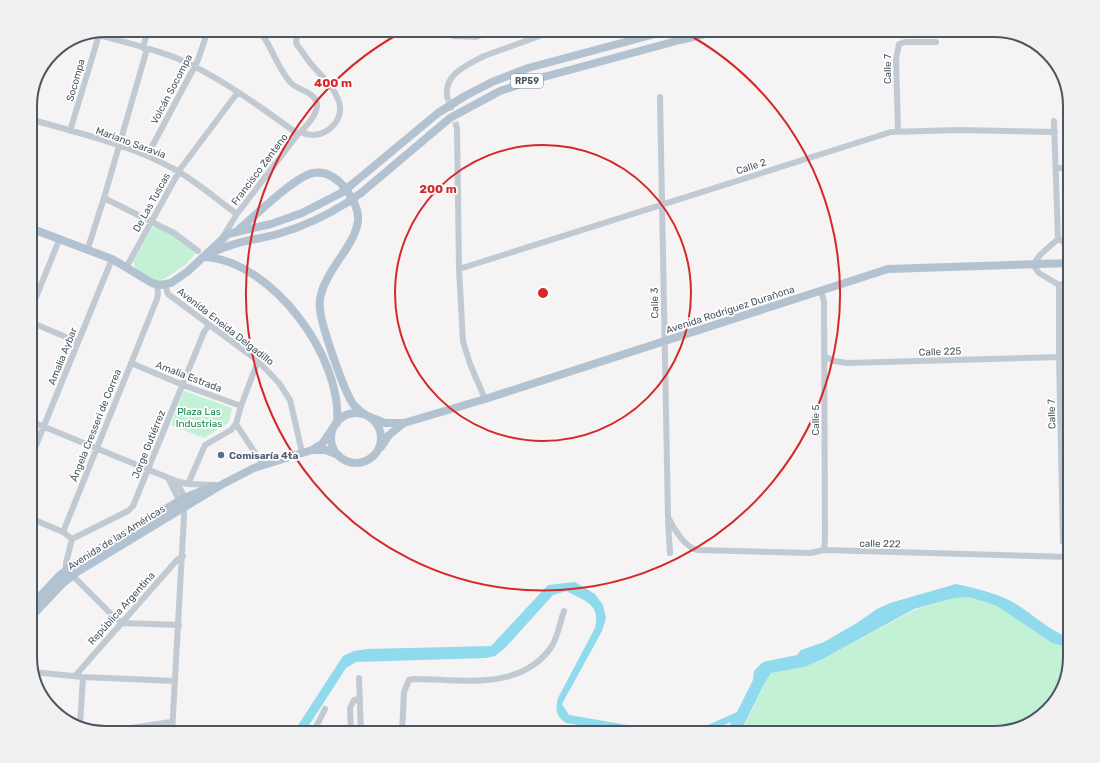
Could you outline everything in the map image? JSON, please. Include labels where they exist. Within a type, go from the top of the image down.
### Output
[{"type":"main road","name":"RP59","points":[[238,230],[271,224],[302,213],[341,193],[438,113],[465,96],[492,82],[528,68],[644,37]]},
{"type":"main road","name":"RP59","points":[[204,257],[227,245],[280,233],[324,216],[361,193],[450,118],[500,91],[548,75],[693,37]]},
{"type":"main road","points":[[161,285],[182,276],[204,257],[222,238],[238,230],[292,185],[307,175],[318,173],[331,176],[342,184],[356,208],[357,226],[352,238],[326,281],[322,292],[320,309],[353,405],[379,428],[381,443],[379,450]]},
{"type":"main road","name":"Avenida Eneida Delgadillo","points":[[37,230],[88,248],[127,266],[161,285]]},
{"type":"main road","points":[[204,257],[220,259],[248,272],[274,291],[298,314],[317,346],[330,378],[337,404],[332,443],[338,456]]},
{"type":"main road","name":"Avenida Rodríguez Durañona","points":[[404,423],[485,399],[880,271],[896,268],[1063,263]]},
{"type":"main road","points":[[312,450],[326,440],[335,426],[348,414],[367,416],[385,422],[404,423]]},
{"type":"main road","points":[[312,450],[326,450],[344,460],[357,463],[370,460],[389,435],[404,423]]},
{"type":"main road","name":"Avenida de las Américas","points":[[37,601],[69,573],[182,502],[263,465],[312,450]]},
{"type":"main road","name":"Avenida de las Américas","points":[[37,610],[69,573]]},
{"type":"street","points":[[106,37],[174,57],[238,92],[299,133],[308,135],[321,134],[328,131],[337,120],[340,104],[336,94],[327,81],[308,60],[296,43],[297,37]]},
{"type":"street","points":[[88,248],[119,146],[147,37]]},
{"type":"street","name":"Volcán Socompa","points":[[147,156],[194,67],[203,48],[206,37]]},
{"type":"street","name":"Francisco Zenteno","points":[[222,238],[237,214],[314,114],[317,106],[315,99],[290,82],[263,37]]},
{"type":"street","points":[[447,96],[446,89],[449,80],[460,70],[484,56],[530,37]]},
{"type":"street","name":"Socompa","points":[[70,131],[98,38]]},
{"type":"street","name":"Calle 7","points":[[898,131],[896,59],[899,44],[905,42],[936,42]]},
{"type":"street","name":"De Las Tuscas","points":[[127,266],[179,172],[238,92]]},
{"type":"street","name":"Calle 3","points":[[660,97],[668,517],[670,553]]},
{"type":"street","name":"Mariano Saravia","points":[[37,121],[147,156],[179,172],[237,214]]},
{"type":"street","points":[[1054,121],[1057,168],[1058,239],[1040,255],[1033,265],[1039,272],[1059,285],[1063,284]]},
{"type":"street","points":[[458,128],[459,269],[463,341],[470,364],[485,399]]},
{"type":"street","name":"Calle 2","points":[[459,269],[882,134],[898,131],[1055,132]]},
{"type":"street","points":[[1057,168],[1063,168]]},
{"type":"street","points":[[104,198],[182,238],[198,251]]},
{"type":"street","points":[[37,295],[60,238]]},
{"type":"street","points":[[1058,239],[1063,242]]},
{"type":"street","name":"Amalia Aybar","points":[[37,443],[112,259]]},
{"type":"street","name":"Avenida Eneida Delgadillo","points":[[161,285],[168,294],[258,361],[279,383],[287,394],[302,452]]},
{"type":"street","name":"Ángela Cresseri de Correa","points":[[63,532],[161,285]]},
{"type":"street","name":"Calle 7","points":[[1059,285],[1059,357],[1063,488]]},
{"type":"street","name":"Calle 5","points":[[821,290],[824,302],[824,550]]},
{"type":"street","points":[[37,325],[78,342]]},
{"type":"street","name":"Jorge Gutiérrez","points":[[72,539],[130,509],[149,469],[204,332],[209,325]]},
{"type":"street","name":"Calle 225","points":[[824,356],[834,361],[847,363],[1059,357]]},
{"type":"street","points":[[188,484],[205,445],[231,430],[236,424],[241,406],[258,361]]},
{"type":"street","name":"Amalia Estrada","points":[[131,363],[183,385],[241,406]]},
{"type":"street","points":[[37,424],[176,481],[188,484],[221,485]]},
{"type":"street","points":[[236,424],[263,465]]},
{"type":"street","points":[[168,478],[182,502]]},
{"type":"street","points":[[171,726],[183,556],[182,502],[176,481]]},
{"type":"street","name":"calle 222","points":[[668,517],[670,523],[691,548],[698,550],[810,553],[824,550],[1063,557]]},
{"type":"street","points":[[37,521],[63,532],[72,539],[66,563],[69,573],[116,619],[122,623],[179,625]]},
{"type":"street","name":"República Argentina","points":[[75,676],[177,560],[183,556]]},
{"type":"street","points":[[402,726],[404,692],[407,684],[414,679],[491,681],[502,679],[524,670],[542,658],[552,645],[564,611]]},
{"type":"street","points":[[39,673],[83,677],[175,681]]},
{"type":"street","points":[[80,721],[83,677]]},
{"type":"street","points":[[359,678],[361,726]]},
{"type":"street","points":[[351,726],[350,705],[354,700],[359,699]]},
{"type":"street","points":[[316,726],[325,709]]},
{"type":"street","points":[[144,726],[171,722]]},
{"type":"green space","points":[[157,226],[179,239],[196,253],[185,265],[161,281],[154,281],[136,269],[133,262],[152,228]]},
{"type":"green space","name":"Plaza Las Industrias","points":[[184,391],[232,408],[229,422],[204,438],[171,425]]},
{"type":"green space","points":[[969,597],[997,606],[1052,643],[1063,646],[1061,675],[1056,688],[1040,709],[1025,719],[1012,724],[994,726],[744,726],[764,684],[771,673],[804,667],[821,660],[914,610],[953,598]]},
{"type":"water","points":[[575,582],[595,594],[603,605],[606,618],[602,631],[562,704],[569,715],[633,726],[586,726],[566,723],[558,715],[558,698],[595,628],[596,620],[596,613],[590,604],[566,591],[553,595],[505,648],[495,656],[486,658],[356,662],[346,668],[309,726],[298,726],[343,656],[354,651],[367,649],[491,646],[548,585]]},
{"type":"water","points":[[956,584],[990,592],[1009,600],[1063,635],[1063,646],[1052,643],[997,606],[969,597],[954,598],[914,609],[821,660],[804,667],[771,673],[743,726],[730,726],[731,722],[722,726],[706,726],[737,712],[753,680],[754,671],[763,662],[797,655],[801,650],[824,642],[857,623],[877,609],[890,603]]},
{"type":"tunnel","points":[[447,96],[457,128]]},
{"type":"place","name":"Comisaría 4ta","points":[[221,455]]}]
